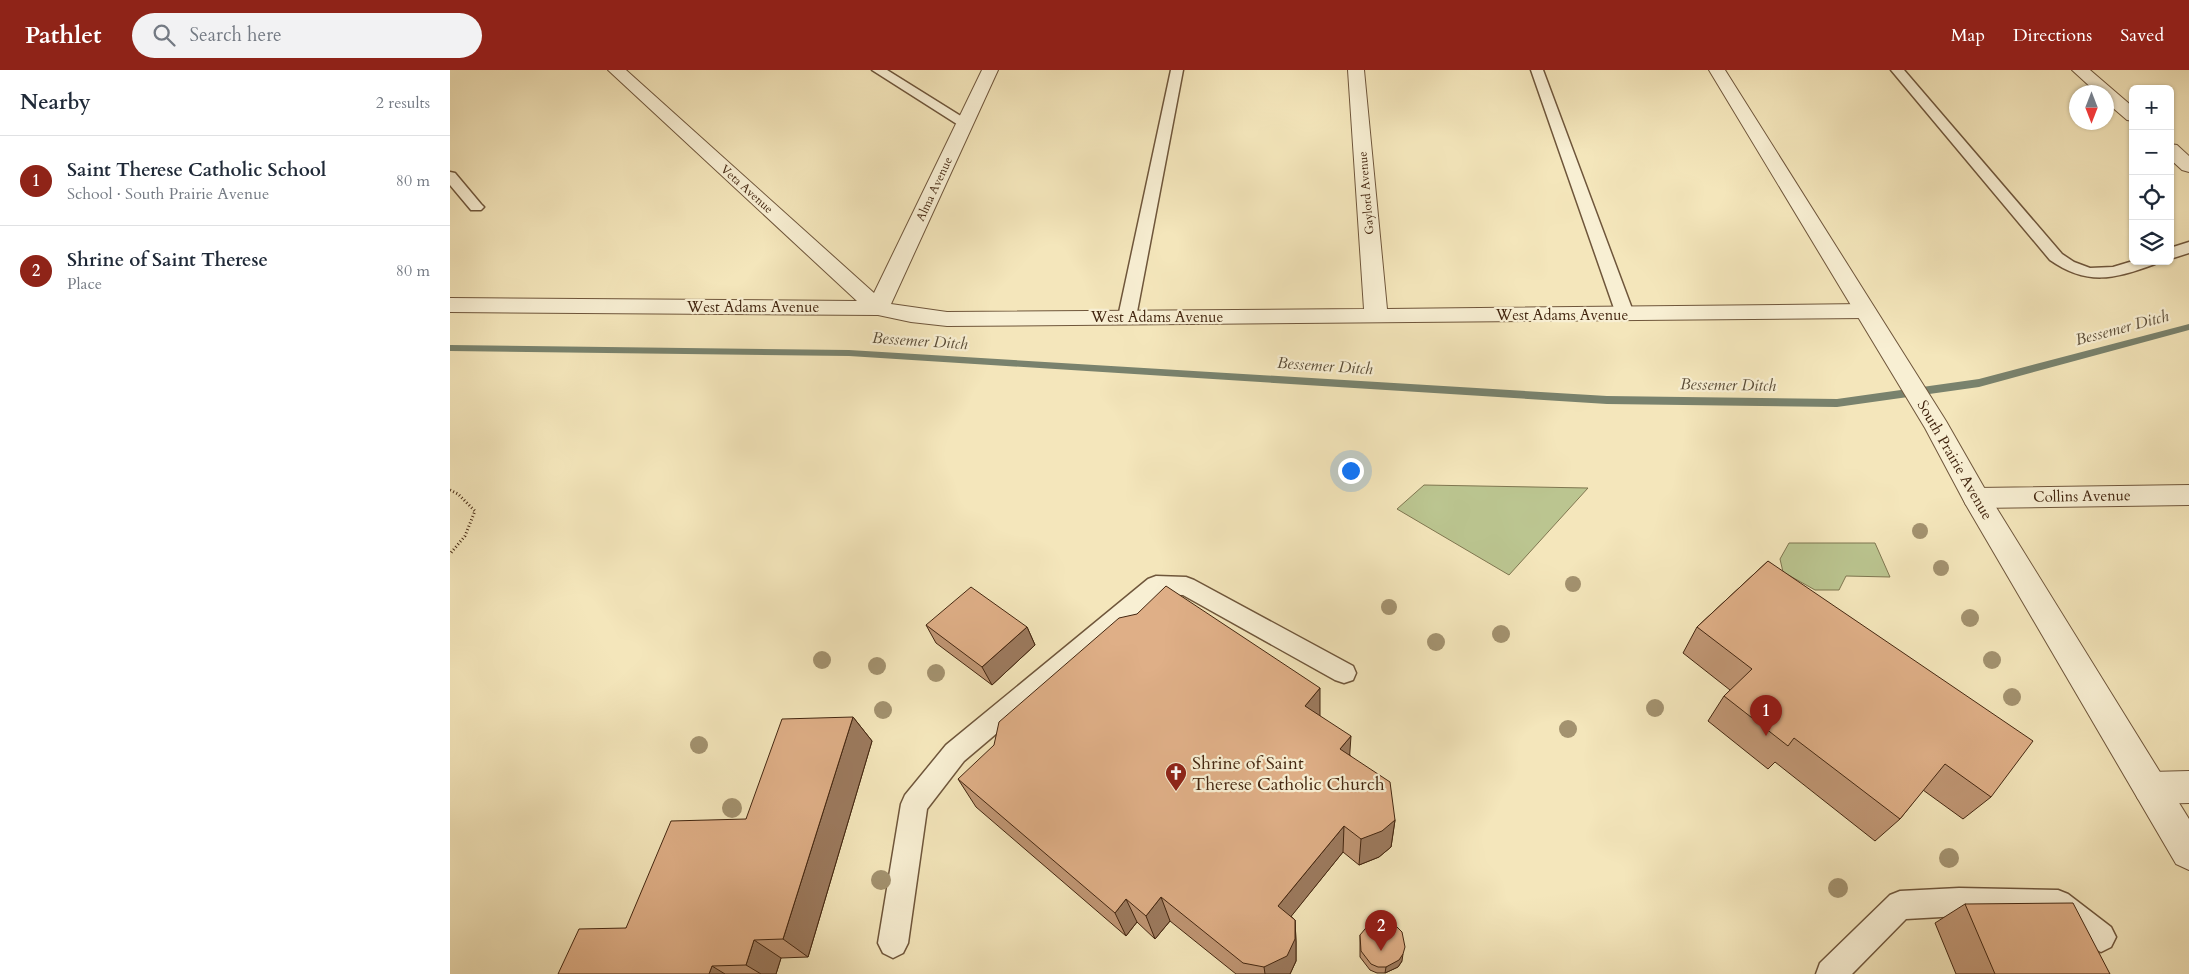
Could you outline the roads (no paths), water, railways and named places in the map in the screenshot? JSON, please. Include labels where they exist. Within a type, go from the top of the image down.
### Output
[{"type":"street","name":"Alma Avenue","points":[[878,308],[990,70]]},
{"type":"street","name":"Gaylord Avenue","points":[[1356,70],[1376,316]]},
{"type":"street","name":"South Prairie Avenue","points":[[1717,70],[1937,428],[1976,498],[2189,852]]},
{"type":"street","points":[[2080,70],[2097,85]]},
{"type":"street","name":"Veta Avenue","points":[[624,72],[878,308]]},
{"type":"street","points":[[2114,100],[2129,113]]},
{"type":"street","points":[[2174,153],[2189,166]]},
{"type":"street","name":"West Adams Avenue","points":[[450,305],[878,308],[911,315],[946,319],[1625,314],[1870,319]]},
{"type":"street","name":"Collins Avenue","points":[[1976,498],[2189,495]]},
{"type":"street","points":[[2150,788],[2189,787]]},
{"type":"lane","points":[[878,70],[965,123]]},
{"type":"lane","points":[[1127,317],[1176,70]]},
{"type":"lane","points":[[1537,70],[1625,314]]},
{"type":"lane","points":[[1897,70],[2056,257],[2069,268],[2088,274],[2106,274],[2136,265]]},
{"type":"lane","points":[[450,176],[476,207]]},
{"type":"lane","points":[[2174,253],[2189,247]]},
{"type":"lane","points":[[893,943],[914,804],[956,753],[1156,585],[1186,586],[1344,673]]},
{"type":"lane","points":[[1831,974],[1900,905],[1959,902],[2058,904],[2102,937]]},
{"type":"waterway","name":"Bessemer Ditch","points":[[450,348],[849,353],[1607,400],[1837,403],[1979,383],[2189,327]]},
{"type":"place","name":"Saint Therese Catholic School","points":[[1766,736]]},
{"type":"place","name":"Shrine of Saint Therese Catholic Church","points":[[1176,792]]},
{"type":"place","name":"Shrine of Saint Therese","points":[[1381,951]]}]
